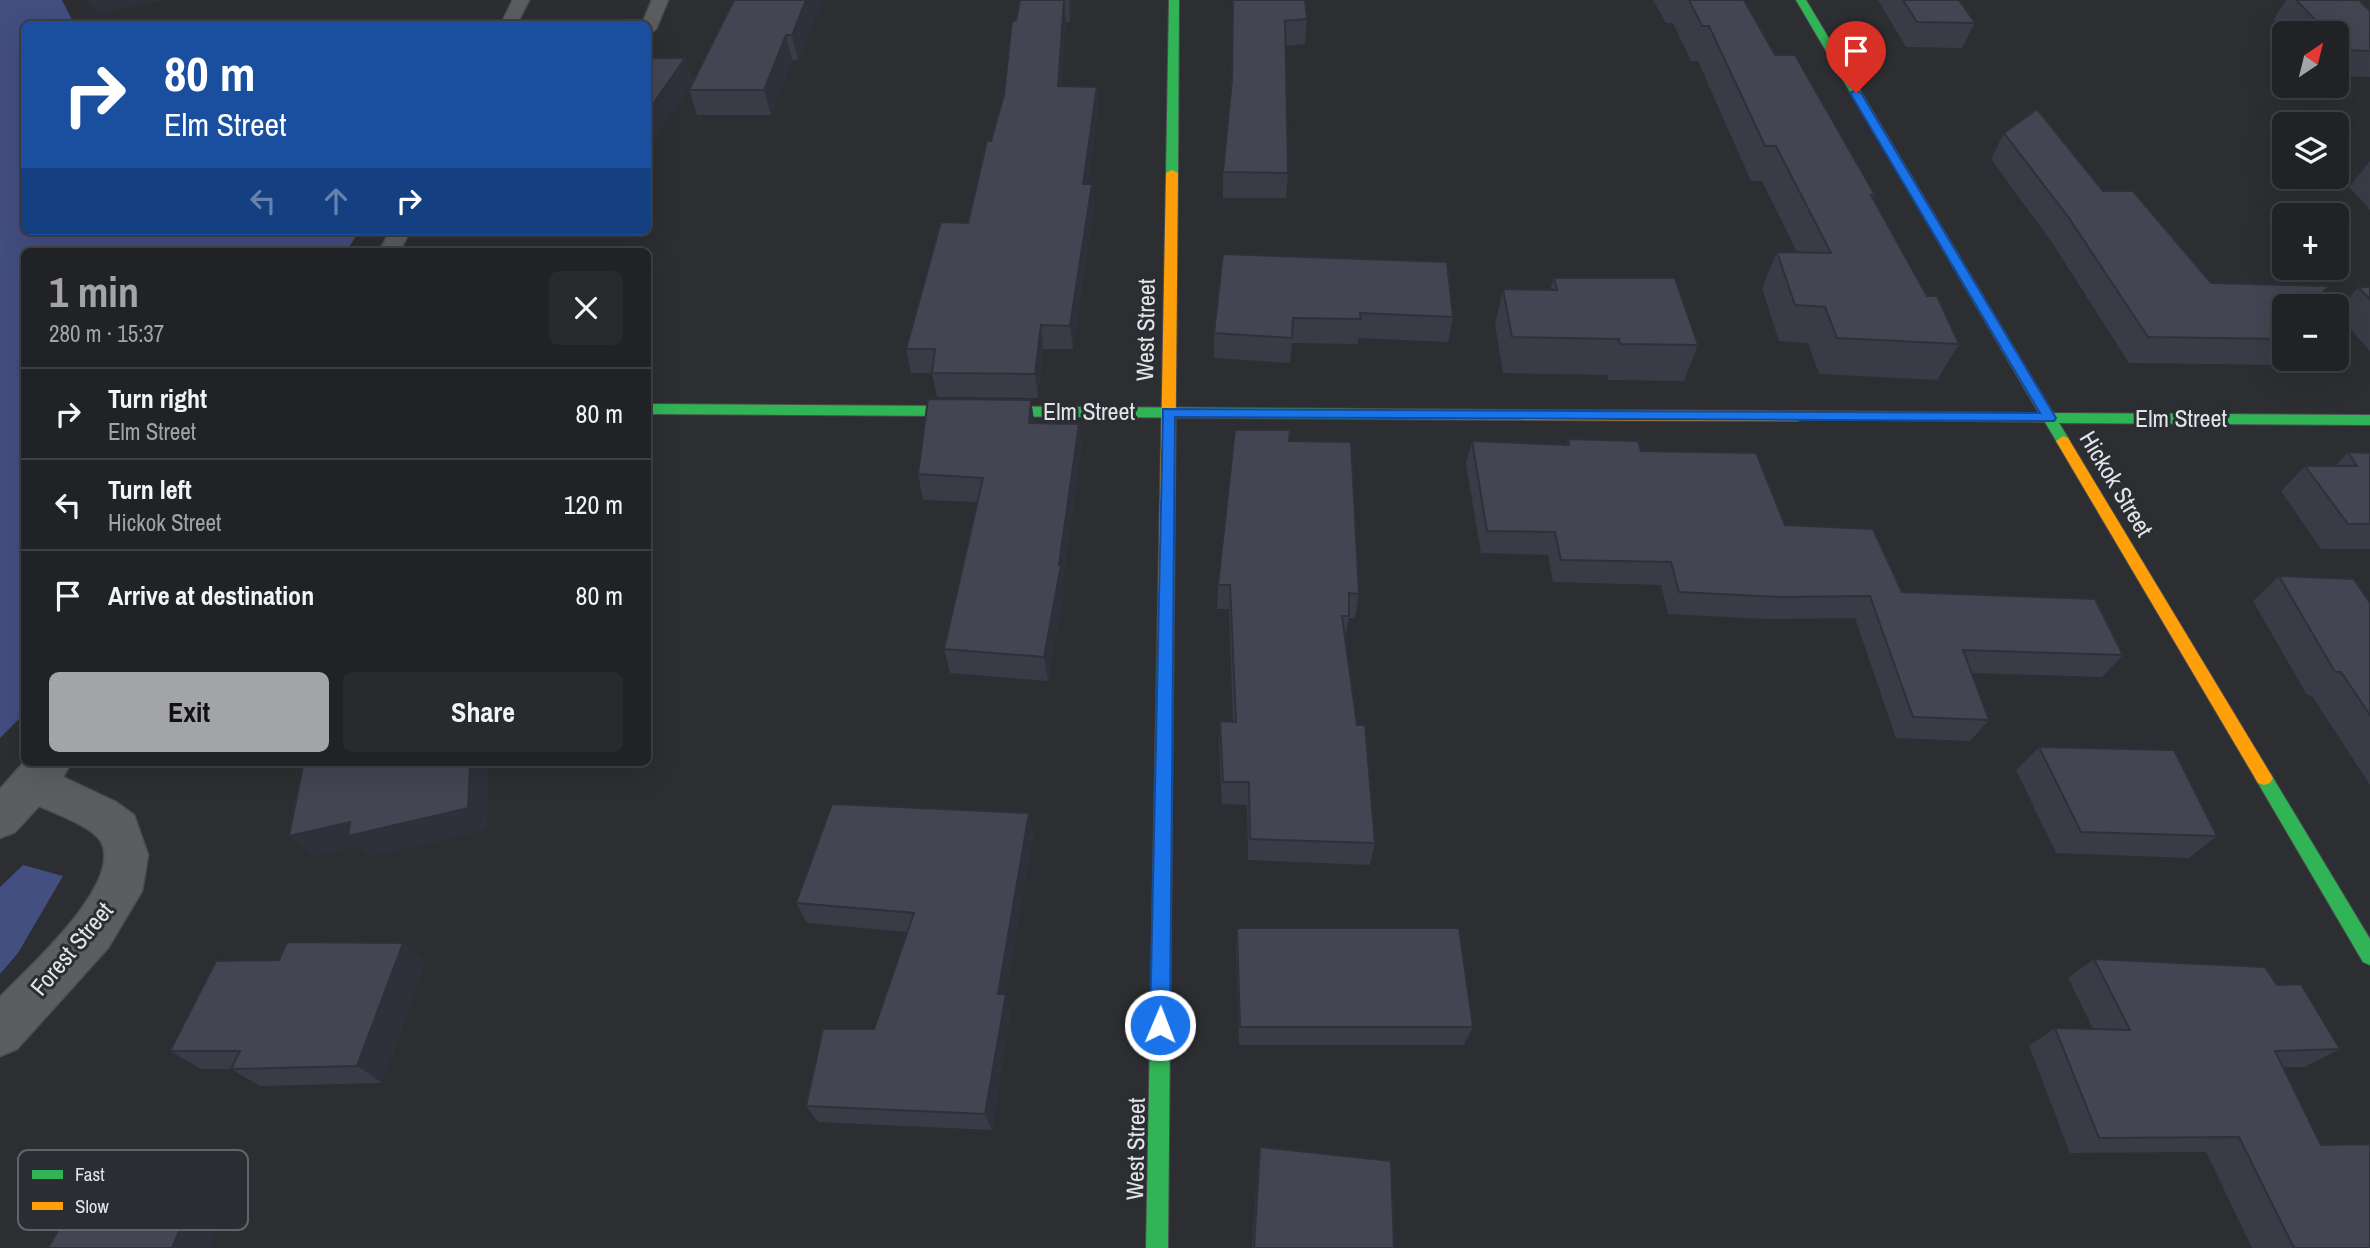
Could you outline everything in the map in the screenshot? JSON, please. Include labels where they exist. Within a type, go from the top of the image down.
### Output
[{"type":"street","name":"West Street","points":[[1157,1248],[1174,0]]},
{"type":"street","name":"Hickok Street","points":[[1801,0],[2370,956]]},
{"type":"street","name":"Elm Street","points":[[651,410],[2370,420]]},
{"type":"street","points":[[0,819],[42,773]]},
{"type":"street","name":"Forest Street","points":[[0,1032],[92,933],[120,891],[127,855],[119,829],[42,773]]},
{"type":"lane","points":[[511,21],[522,0]]},
{"type":"lane","points":[[651,22],[660,0]]},
{"type":"shaded area","points":[[0,0],[62,0],[72,21],[21,21],[21,235],[357,235],[348,248],[21,248],[21,717],[0,738]]},
{"type":"shaded area","points":[[23,865],[63,876],[18,953],[0,974],[0,887]]},
{"type":"building","points":[[734,0],[806,0],[792,35],[786,35],[764,90],[689,90]]},
{"type":"building","points":[[1020,0],[1064,0],[1058,86],[1097,87],[1083,184],[1092,184],[1070,326],[1041,325],[1035,374],[932,373],[935,349],[906,349],[941,222],[968,223],[987,141],[991,141],[1004,95],[1012,21],[1016,21]]},
{"type":"building","points":[[1233,0],[1305,0],[1307,19],[1285,21],[1288,173],[1223,172],[1232,80]]},
{"type":"building","points":[[1689,0],[1744,0],[1775,55],[1795,55],[1875,195],[1871,195],[1927,296],[1937,296],[1959,344],[1837,338],[1825,307],[1795,305],[1777,252],[1831,253],[1776,146],[1765,146],[1709,26],[1702,26]]},
{"type":"building","points":[[1903,0],[1959,0],[1975,23],[1917,22]]},
{"type":"building","points":[[2296,0],[2359,0],[2370,11],[2370,51],[2349,50],[2349,21],[2316,21]]},
{"type":"building","points":[[651,58],[685,58],[651,107]]},
{"type":"building","points":[[2037,109],[2103,191],[2133,191],[2211,283],[2330,286],[2320,294],[2272,294],[2272,339],[2148,337],[2069,218],[2004,133]]},
{"type":"building","points":[[1223,254],[1447,262],[1453,317],[1360,313],[1361,319],[1293,318],[1292,338],[1214,333]]},
{"type":"building","points":[[1554,278],[1675,278],[1698,345],[1620,344],[1619,339],[1512,337],[1503,289],[1557,290]]},
{"type":"building","points":[[2358,287],[2370,287],[2370,299]]},
{"type":"building","points":[[928,399],[1031,400],[1029,423],[1079,424],[1061,565],[1044,657],[944,649],[983,478],[918,474]]},
{"type":"building","points":[[1235,430],[1290,430],[1289,441],[1351,442],[1359,594],[1349,593],[1349,616],[1342,616],[1357,725],[1365,725],[1375,843],[1250,839],[1249,782],[1223,782],[1220,721],[1236,722],[1230,585],[1218,585]]},
{"type":"building","points":[[1568,439],[1638,441],[1641,451],[1756,453],[1785,525],[1873,529],[1902,592],[2095,599],[2123,655],[1963,650],[1989,720],[1913,717],[1870,596],[1779,597],[1679,592],[1671,562],[1561,560],[1555,532],[1487,531],[1472,441],[1569,445]]},
{"type":"building","points":[[2348,452],[2370,453],[2370,524],[2348,524],[2305,466],[2357,466]]},
{"type":"building","points":[[2279,576],[2354,579],[2370,603],[2370,715],[2341,672],[2335,672]]},
{"type":"building","points":[[2039,747],[2174,750],[2217,836],[2081,832]]},
{"type":"building","points":[[303,766],[470,766],[468,808],[348,836],[350,822],[289,836]]},
{"type":"building","points":[[832,804],[1029,813],[998,994],[1006,994],[985,1114],[806,1106],[823,1029],[874,1029],[914,913],[796,903]]},
{"type":"building","points":[[1237,928],[1459,928],[1473,1027],[1240,1027]]},
{"type":"building","points":[[287,942],[403,943],[357,1066],[231,1069],[240,1051],[170,1051],[216,961],[279,960]]},
{"type":"building","points":[[2094,959],[2265,967],[2277,985],[2301,984],[2340,1049],[2275,1051],[2321,1145],[2370,1144],[2370,1248],[2294,1248],[2239,1137],[2099,1138],[2055,1028],[2130,1030]]},
{"type":"building","points":[[1260,1147],[1391,1161],[1394,1248],[1254,1248]]},
{"type":"building","points":[[58,1230],[180,1230],[172,1248],[48,1248]]},
{"type":"traffic: fast","points":[[1172,173],[1174,0]]},
{"type":"traffic: fast","points":[[1801,0],[2063,441]]},
{"type":"traffic: fast","points":[[651,409],[1524,415]]},
{"type":"traffic: fast","points":[[1798,416],[2370,420]]},
{"type":"traffic: fast","points":[[1157,1248],[1166,606]]},
{"type":"traffic: fast","points":[[2264,778],[2370,956]]},
{"type":"traffic: slow","points":[[1166,606],[1172,173]]},
{"type":"traffic: slow","points":[[1524,415],[1798,416]]},
{"type":"traffic: slow","points":[[2063,441],[2264,778]]},
{"type":"route","points":[[1160,1025],[1168,413],[2049,418],[1856,93]]}]
